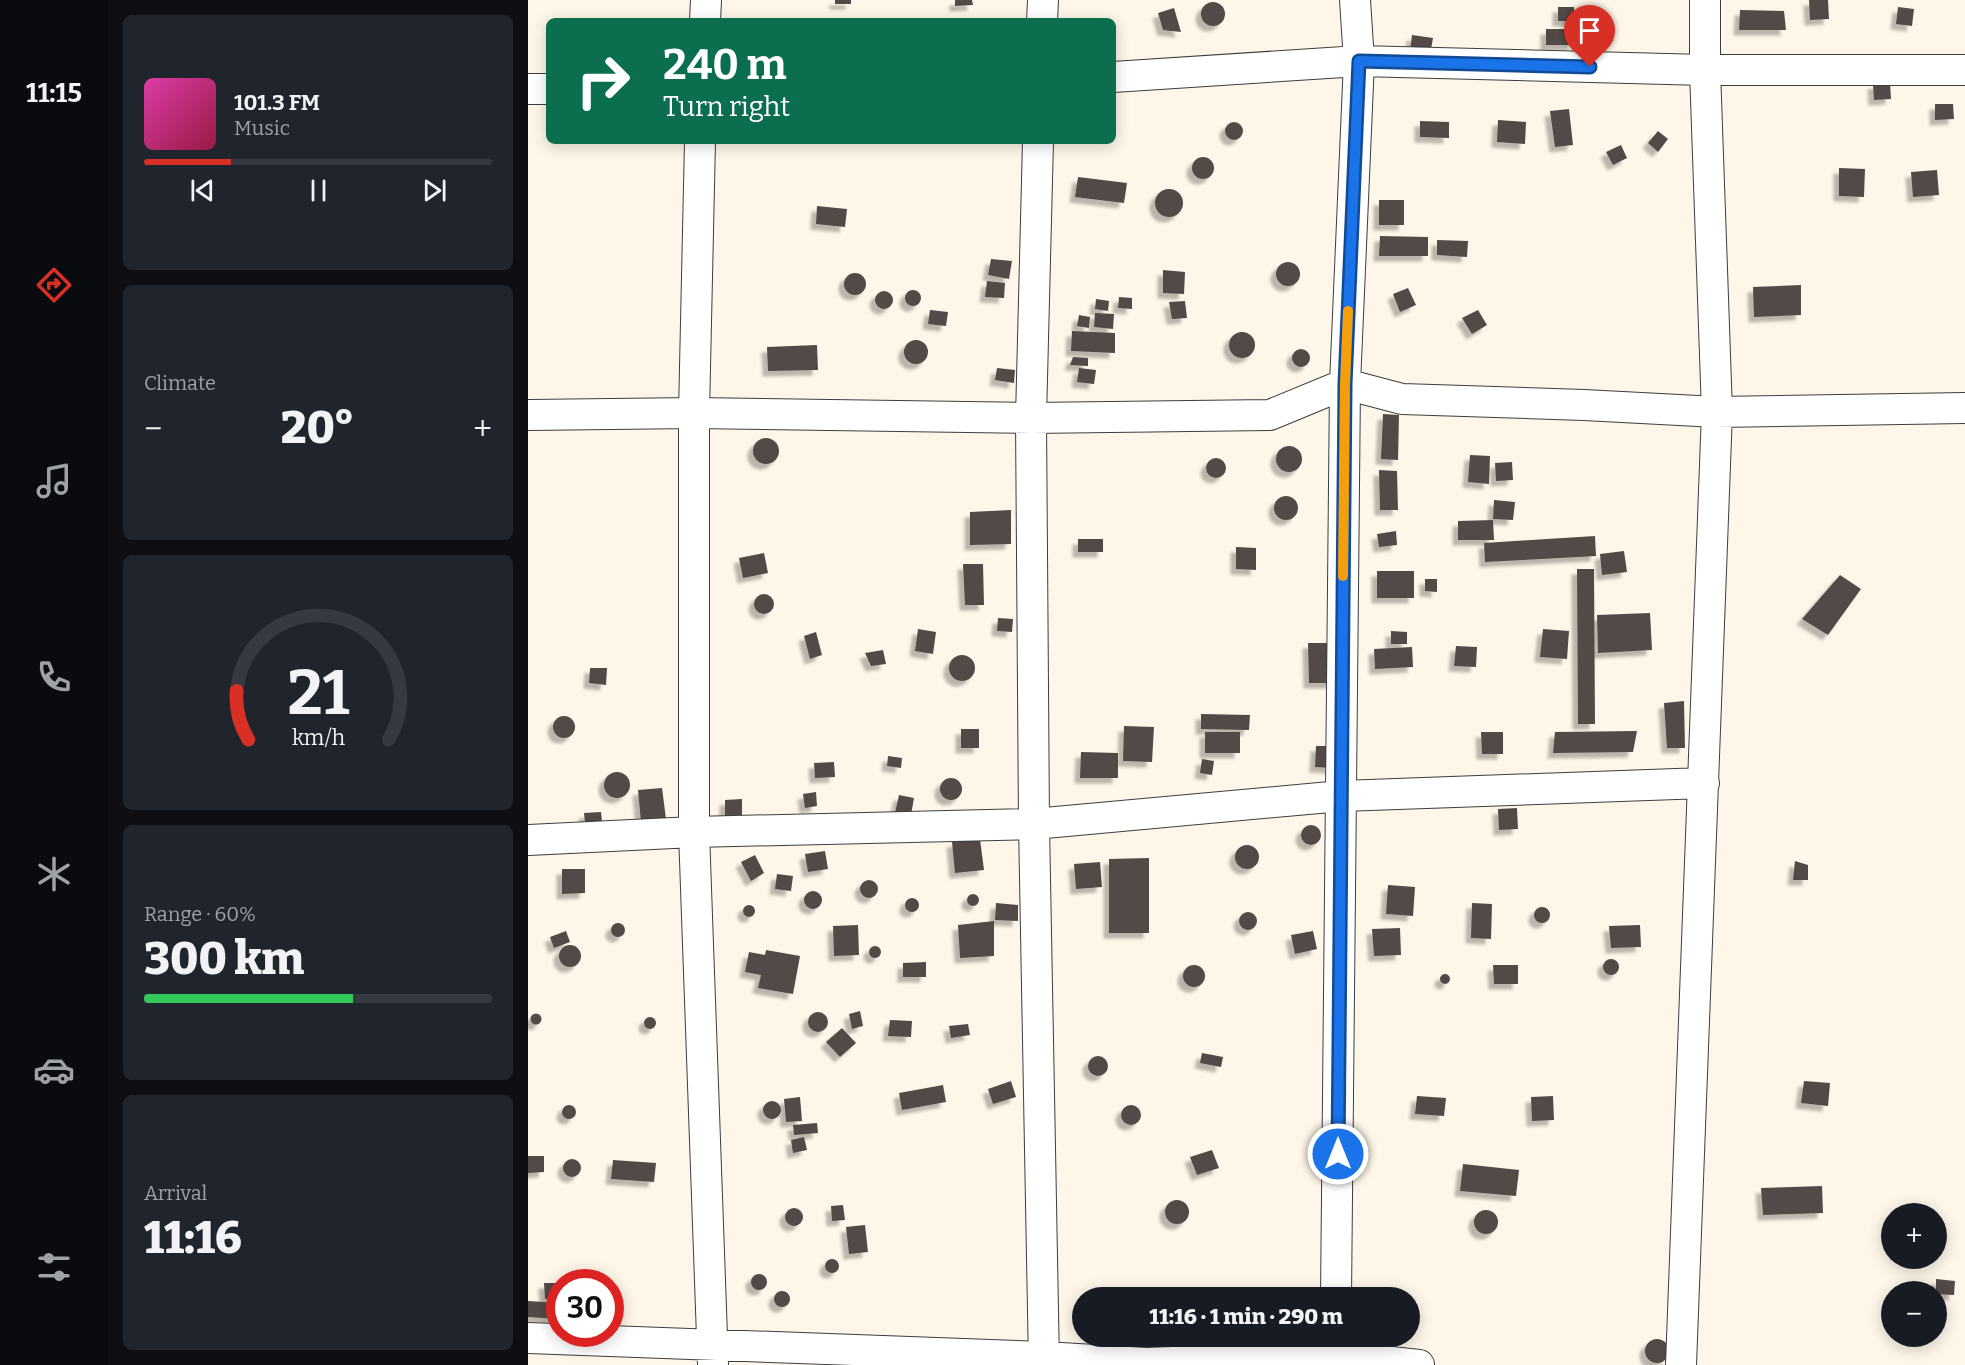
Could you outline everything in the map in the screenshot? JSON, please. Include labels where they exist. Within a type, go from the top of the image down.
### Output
[{"type":"street","points":[[705,18],[706,0]]},
{"type":"street","points":[[1042,18],[1043,0]]},
{"type":"street","points":[[1336,1287],[1345,384],[1359,61],[1355,0]]},
{"type":"street","points":[[1681,1365],[1717,412],[1705,70],[1705,0]]},
{"type":"street","points":[[1116,77],[1359,61],[1705,70],[1965,70]]},
{"type":"street","points":[[528,89],[546,89]]},
{"type":"street","points":[[700,144],[694,413],[694,832],[712,1355]]},
{"type":"street","points":[[1038,144],[1031,418],[1034,824],[1044,1361]]},
{"type":"street","points":[[528,415],[694,413],[1031,418],[1270,415],[1345,384],[1402,399],[1717,412],[1965,408]]},
{"type":"street","points":[[528,840],[694,832],[1034,824],[1341,796],[1704,783]]},
{"type":"street","points":[[528,1338],[712,1355],[1146,1364],[1336,1353],[1419,1365]]},
{"type":"building","points":[[835,0],[851,0],[851,4],[835,4]]},
{"type":"building","points":[[955,0],[972,0],[973,5],[955,6]]},
{"type":"building","points":[[1809,0],[1828,0],[1829,19],[1810,20]]},
{"type":"building","points":[[1213,2],[1222,5],[1225,14],[1222,23],[1213,26],[1204,23],[1201,14],[1204,5]]},
{"type":"building","points":[[1558,7],[1574,7],[1574,21],[1558,21]]},
{"type":"building","points":[[1898,7],[1914,9],[1912,26],[1896,24]]},
{"type":"building","points":[[1174,8],[1181,32],[1163,30],[1158,13]]},
{"type":"building","points":[[1740,10],[1784,11],[1786,30],[1739,30]]},
{"type":"building","points":[[1546,29],[1573,29],[1573,45],[1546,45]]},
{"type":"building","points":[[1412,35],[1433,38],[1430,55],[1410,52]]},
{"type":"building","points":[[1890,82],[1891,99],[1874,100],[1873,84]]},
{"type":"building","points":[[1935,104],[1953,104],[1954,119],[1935,120]]},
{"type":"building","points":[[1569,109],[1573,145],[1555,147],[1550,111]]},
{"type":"building","points":[[1498,120],[1526,122],[1525,144],[1497,142]]},
{"type":"building","points":[[1420,121],[1449,122],[1449,138],[1420,137]]},
{"type":"building","points":[[1234,122],[1240,125],[1243,131],[1240,137],[1234,140],[1228,137],[1225,131],[1228,125]]},
{"type":"building","points":[[1658,131],[1668,139],[1658,152],[1648,143]]},
{"type":"building","points":[[1621,145],[1627,158],[1613,165],[1606,152]]},
{"type":"building","points":[[1199,157],[1207,157],[1214,164],[1214,172],[1207,179],[1199,179],[1192,172],[1192,164]]},
{"type":"building","points":[[1839,168],[1865,169],[1864,197],[1839,196]]},
{"type":"building","points":[[1937,170],[1939,195],[1913,197],[1911,172]]},
{"type":"building","points":[[1078,177],[1127,183],[1124,203],[1075,197]]},
{"type":"building","points":[[1169,189],[1179,193],[1183,203],[1179,213],[1169,217],[1159,213],[1155,203],[1159,193]]},
{"type":"building","points":[[1379,200],[1404,200],[1404,225],[1379,225]]},
{"type":"building","points":[[817,206],[847,209],[845,227],[816,224]]},
{"type":"building","points":[[1380,236],[1428,237],[1428,256],[1379,256]]},
{"type":"building","points":[[1437,240],[1468,241],[1467,257],[1437,255]]},
{"type":"building","points":[[991,259],[1012,261],[1009,279],[988,275]]},
{"type":"building","points":[[1288,262],[1293,263],[1299,269],[1299,279],[1293,285],[1288,286],[1283,285],[1277,279],[1276,274],[1277,269],[1283,263]]},
{"type":"building","points":[[1163,270],[1185,272],[1184,294],[1163,293]]},
{"type":"building","points":[[855,273],[863,276],[866,284],[863,292],[855,295],[847,292],[844,284],[847,276]]},
{"type":"building","points":[[987,281],[1005,283],[1004,298],[985,297]]},
{"type":"building","points":[[1801,285],[1801,315],[1754,317],[1753,287]]},
{"type":"building","points":[[1408,288],[1416,305],[1400,312],[1393,294]]},
{"type":"building","points":[[913,290],[919,292],[921,298],[919,304],[913,306],[907,304],[905,298],[907,292]]},
{"type":"building","points":[[884,291],[890,294],[893,300],[890,306],[884,309],[878,306],[875,300],[878,294]]},
{"type":"building","points":[[1119,297],[1132,298],[1132,309],[1118,308]]},
{"type":"building","points":[[1096,299],[1109,301],[1108,311],[1095,309]]},
{"type":"building","points":[[1185,301],[1187,318],[1172,319],[1169,302]]},
{"type":"building","points":[[930,310],[948,312],[946,326],[928,324]]},
{"type":"building","points":[[1478,310],[1487,325],[1472,334],[1462,318]]},
{"type":"building","points":[[1095,313],[1114,314],[1113,329],[1094,327]]},
{"type":"building","points":[[1079,315],[1090,317],[1089,328],[1077,326]]},
{"type":"building","points":[[1072,331],[1115,333],[1115,353],[1071,351]]},
{"type":"building","points":[[1242,332],[1251,336],[1255,345],[1251,354],[1242,358],[1233,354],[1229,345],[1233,336]]},
{"type":"building","points":[[916,340],[924,344],[928,352],[924,360],[916,364],[908,360],[904,352],[908,344]]},
{"type":"building","points":[[817,345],[818,370],[768,371],[767,347]]},
{"type":"building","points":[[1297,349],[1305,349],[1310,354],[1308,365],[1297,367],[1292,362],[1292,354]]},
{"type":"building","points":[[1073,357],[1088,358],[1088,366],[1070,365]]},
{"type":"building","points":[[997,368],[1015,370],[1014,383],[995,380]]},
{"type":"building","points":[[1079,368],[1096,370],[1094,384],[1077,382]]},
{"type":"building","points":[[1383,414],[1399,415],[1398,460],[1381,459]]},
{"type":"building","points":[[766,438],[775,442],[779,451],[775,460],[766,464],[757,460],[753,451],[757,442]]},
{"type":"building","points":[[1289,446],[1298,450],[1302,459],[1298,468],[1289,472],[1280,468],[1276,459],[1280,450]]},
{"type":"building","points":[[1470,455],[1490,456],[1489,484],[1468,482]]},
{"type":"building","points":[[1216,458],[1223,461],[1226,468],[1223,475],[1216,478],[1209,475],[1206,468],[1209,461]]},
{"type":"building","points":[[1512,462],[1513,480],[1496,481],[1495,463]]},
{"type":"building","points":[[1379,470],[1397,471],[1398,510],[1380,510]]},
{"type":"building","points":[[1286,496],[1294,500],[1298,508],[1294,516],[1286,520],[1278,516],[1274,508],[1278,500]]},
{"type":"building","points":[[1494,500],[1515,502],[1513,520],[1493,519]]},
{"type":"building","points":[[1011,510],[1011,544],[970,545],[970,512]]},
{"type":"building","points":[[1493,520],[1494,540],[1458,540],[1458,521]]},
{"type":"building","points":[[1396,531],[1397,545],[1379,547],[1377,534]]},
{"type":"building","points":[[1595,536],[1596,556],[1485,562],[1484,543]]},
{"type":"building","points":[[1078,539],[1103,539],[1103,552],[1078,552]]},
{"type":"building","points":[[1236,547],[1256,548],[1256,570],[1236,569]]},
{"type":"building","points":[[1624,551],[1627,572],[1602,575],[1600,554]]},
{"type":"building","points":[[764,553],[768,573],[743,578],[739,558]]},
{"type":"building","points":[[963,564],[983,564],[984,605],[965,605]]},
{"type":"building","points":[[1577,569],[1594,569],[1595,724],[1578,724]]},
{"type":"building","points":[[1377,571],[1414,571],[1414,598],[1377,598]]},
{"type":"building","points":[[1840,575],[1861,589],[1828,635],[1802,619]]},
{"type":"building","points":[[1425,579],[1437,579],[1437,592],[1425,591]]},
{"type":"building","points":[[764,594],[771,597],[774,604],[771,611],[764,614],[757,611],[754,604],[757,597]]},
{"type":"building","points":[[1650,613],[1652,650],[1598,653],[1597,615]]},
{"type":"building","points":[[998,618],[1013,619],[1012,632],[997,631]]},
{"type":"building","points":[[918,629],[936,632],[933,654],[915,651]]},
{"type":"building","points":[[1543,629],[1569,631],[1567,659],[1540,657]]},
{"type":"building","points":[[1391,631],[1407,632],[1407,644],[1391,644]]},
{"type":"building","points":[[816,632],[822,655],[810,659],[804,636]]},
{"type":"building","points":[[1308,643],[1334,643],[1334,683],[1309,683]]},
{"type":"building","points":[[1456,646],[1477,647],[1476,667],[1454,666]]},
{"type":"building","points":[[1412,647],[1413,667],[1375,669],[1374,649]]},
{"type":"building","points":[[883,650],[886,664],[871,666],[865,653]]},
{"type":"building","points":[[962,655],[971,659],[975,668],[971,677],[962,681],[953,677],[949,668],[953,659]]},
{"type":"building","points":[[590,668],[607,668],[606,685],[589,683]]},
{"type":"building","points":[[1684,701],[1685,748],[1667,748],[1664,703]]},
{"type":"building","points":[[1201,714],[1250,715],[1249,730],[1201,729]]},
{"type":"building","points":[[564,716],[572,719],[575,727],[572,735],[564,738],[556,735],[553,727],[556,719]]},
{"type":"building","points":[[1124,726],[1154,727],[1152,762],[1123,761]]},
{"type":"building","points":[[961,729],[979,729],[979,748],[961,748]]},
{"type":"building","points":[[1637,731],[1633,752],[1553,753],[1555,732]]},
{"type":"building","points":[[1205,732],[1240,732],[1240,753],[1205,753]]},
{"type":"building","points":[[1481,732],[1503,732],[1503,754],[1482,754]]},
{"type":"building","points":[[1316,746],[1333,746],[1332,768],[1315,767]]},
{"type":"building","points":[[1081,752],[1118,753],[1118,778],[1080,778]]},
{"type":"building","points":[[888,756],[902,758],[901,768],[887,766]]},
{"type":"building","points":[[1202,759],[1214,761],[1212,775],[1200,773]]},
{"type":"building","points":[[834,762],[835,777],[815,778],[814,763]]},
{"type":"building","points":[[617,772],[626,776],[630,785],[626,794],[617,798],[608,794],[604,785],[608,776]]},
{"type":"building","points":[[951,778],[959,781],[962,789],[959,797],[951,800],[943,797],[940,789],[943,781]]},
{"type":"building","points":[[662,788],[666,819],[641,822],[638,790]]},
{"type":"building","points":[[816,792],[817,806],[805,808],[803,794]]},
{"type":"building","points":[[899,795],[914,798],[911,815],[895,813]]},
{"type":"building","points":[[742,799],[742,817],[725,817],[725,800]]},
{"type":"building","points":[[1517,808],[1518,829],[1499,830],[1498,809]]},
{"type":"building","points":[[601,812],[602,822],[585,823],[584,813]]},
{"type":"building","points":[[1307,825],[1315,825],[1321,831],[1321,839],[1315,845],[1307,845],[1301,839],[1301,831]]},
{"type":"building","points":[[980,839],[984,870],[955,873],[952,842]]},
{"type":"building","points":[[1247,845],[1252,846],[1258,852],[1258,862],[1252,868],[1247,869],[1242,868],[1236,862],[1235,857],[1236,852],[1242,846]]},
{"type":"building","points":[[825,851],[828,869],[808,872],[805,854]]},
{"type":"building","points":[[755,855],[764,873],[751,881],[741,862]]},
{"type":"building","points":[[1149,858],[1149,933],[1109,933],[1109,859]]},
{"type":"building","points":[[1795,861],[1808,865],[1808,880],[1793,880]]},
{"type":"building","points":[[1100,862],[1102,887],[1076,889],[1074,864]]},
{"type":"building","points":[[562,869],[585,869],[585,893],[562,894]]},
{"type":"building","points":[[777,874],[793,876],[791,891],[775,889]]},
{"type":"building","points":[[869,880],[875,883],[878,889],[875,895],[869,898],[863,895],[860,889],[863,883]]},
{"type":"building","points":[[1388,885],[1415,887],[1413,916],[1386,914]]},
{"type":"building","points":[[813,891],[819,894],[822,900],[819,906],[813,909],[807,906],[804,900],[807,894]]},
{"type":"building","points":[[973,894],[979,900],[973,906],[967,900]]},
{"type":"building","points":[[909,898],[915,898],[919,905],[915,912],[909,912],[905,908],[905,902]]},
{"type":"building","points":[[996,903],[1018,905],[1018,921],[995,920]]},
{"type":"building","points":[[1472,903],[1492,904],[1491,939],[1471,938]]},
{"type":"building","points":[[751,905],[755,911],[751,917],[747,917],[743,909]]},
{"type":"building","points":[[1539,907],[1545,907],[1550,915],[1548,921],[1539,923],[1534,918],[1534,912]]},
{"type":"building","points":[[1248,912],[1254,915],[1257,921],[1254,927],[1248,930],[1242,927],[1239,921],[1242,915]]},
{"type":"building","points":[[994,921],[994,956],[960,958],[958,925]]},
{"type":"building","points":[[618,923],[623,925],[625,930],[623,935],[618,937],[613,935],[611,930],[613,925]]},
{"type":"building","points":[[858,925],[859,955],[834,956],[833,926]]},
{"type":"building","points":[[1640,925],[1641,947],[1611,948],[1609,926]]},
{"type":"building","points":[[1400,928],[1401,955],[1374,956],[1372,929]]},
{"type":"building","points":[[566,931],[570,942],[554,948],[550,937]]},
{"type":"building","points":[[1313,931],[1317,949],[1295,954],[1291,935]]},
{"type":"building","points":[[570,945],[578,948],[581,956],[578,964],[570,967],[562,964],[559,956],[562,948]]},
{"type":"building","points":[[877,946],[881,952],[877,958],[873,958],[869,950]]},
{"type":"building","points":[[766,950],[800,956],[793,994],[758,988],[761,975],[745,972],[749,952],[765,955]]},
{"type":"building","points":[[1608,959],[1614,959],[1619,967],[1617,973],[1608,975],[1603,970],[1603,964]]},
{"type":"building","points":[[926,962],[926,977],[903,977],[903,963]]},
{"type":"building","points":[[1194,965],[1202,968],[1205,976],[1202,984],[1194,987],[1186,984],[1183,976],[1186,968]]},
{"type":"building","points":[[1493,965],[1518,965],[1518,984],[1494,984]]},
{"type":"building","points":[[1445,974],[1449,975],[1449,983],[1445,984],[1441,983],[1440,979],[1441,975]]},
{"type":"building","points":[[860,1011],[863,1026],[852,1029],[849,1014]]},
{"type":"building","points":[[818,1012],[825,1015],[828,1022],[825,1029],[818,1032],[811,1029],[808,1022],[811,1015]]},
{"type":"building","points":[[536,1013],[542,1019],[536,1025],[530,1019]]},
{"type":"building","points":[[652,1017],[655,1018],[655,1028],[648,1029],[645,1028],[644,1021],[645,1018]]},
{"type":"building","points":[[890,1020],[912,1021],[911,1037],[888,1036]]},
{"type":"building","points":[[968,1024],[970,1035],[951,1038],[949,1026]]},
{"type":"building","points":[[842,1028],[856,1043],[840,1057],[826,1042]]},
{"type":"building","points":[[1202,1053],[1223,1057],[1221,1067],[1200,1063]]},
{"type":"building","points":[[1098,1056],[1105,1059],[1108,1066],[1105,1073],[1098,1076],[1091,1073],[1088,1066],[1091,1059]]},
{"type":"building","points":[[1011,1081],[1016,1097],[993,1104],[988,1089]]},
{"type":"building","points":[[1804,1081],[1830,1083],[1828,1106],[1801,1103]]},
{"type":"building","points":[[943,1085],[946,1102],[902,1110],[899,1093]]},
{"type":"building","points":[[1417,1096],[1446,1098],[1444,1116],[1415,1114]]},
{"type":"building","points":[[1553,1096],[1554,1120],[1532,1121],[1531,1097]]},
{"type":"building","points":[[800,1097],[802,1121],[786,1122],[784,1099]]},
{"type":"building","points":[[772,1101],[778,1104],[781,1110],[778,1116],[772,1119],[766,1116],[763,1110],[766,1104]]},
{"type":"building","points":[[569,1105],[574,1107],[576,1112],[574,1117],[569,1119],[564,1117],[562,1112],[564,1107]]},
{"type":"building","points":[[1131,1105],[1138,1108],[1141,1115],[1138,1122],[1131,1125],[1124,1122],[1121,1115],[1124,1108]]},
{"type":"building","points":[[817,1123],[818,1133],[794,1135],[793,1125]]},
{"type":"building","points":[[804,1137],[807,1150],[793,1153],[791,1140]]},
{"type":"building","points":[[1212,1150],[1219,1168],[1197,1175],[1190,1157]]},
{"type":"building","points":[[528,1156],[544,1156],[544,1172],[528,1173]]},
{"type":"building","points":[[572,1159],[578,1162],[581,1168],[578,1174],[572,1177],[566,1174],[563,1168],[566,1162]]},
{"type":"building","points":[[613,1160],[656,1163],[654,1182],[611,1179]]},
{"type":"building","points":[[1463,1164],[1519,1170],[1516,1196],[1460,1191]]},
{"type":"building","points":[[1822,1186],[1823,1213],[1763,1215],[1761,1188]]},
{"type":"building","points":[[1177,1200],[1186,1203],[1189,1212],[1186,1221],[1177,1224],[1168,1221],[1165,1212],[1168,1203]]},
{"type":"building","points":[[843,1205],[845,1220],[832,1221],[831,1206]]},
{"type":"building","points":[[794,1208],[800,1211],[803,1217],[800,1223],[794,1226],[788,1223],[785,1217],[788,1211]]},
{"type":"building","points":[[1481,1210],[1491,1210],[1498,1217],[1498,1227],[1491,1234],[1481,1234],[1474,1227],[1474,1217]]},
{"type":"building","points":[[865,1225],[868,1252],[849,1254],[846,1227]]},
{"type":"building","points":[[829,1259],[835,1259],[839,1266],[835,1273],[829,1273],[825,1269],[825,1263]]},
{"type":"building","points":[[759,1274],[767,1282],[759,1290],[751,1282]]},
{"type":"building","points":[[1936,1279],[1955,1281],[1954,1295],[1947,1295],[1947,1281],[1936,1281]]},
{"type":"building","points":[[544,1283],[546,1283],[546,1299]]},
{"type":"building","points":[[782,1291],[790,1299],[782,1307],[774,1299]]},
{"type":"building","points":[[528,1301],[546,1302],[546,1318],[528,1317]]},
{"type":"building","points":[[1657,1339],[1665,1343],[1669,1351],[1665,1359],[1657,1363],[1649,1359],[1645,1351],[1649,1343]]},
{"type":"slow traffic","points":[[1343,576],[1348,311]]},
{"type":"route","points":[[1338,1154],[1345,384],[1359,61],[1590,67]]}]
